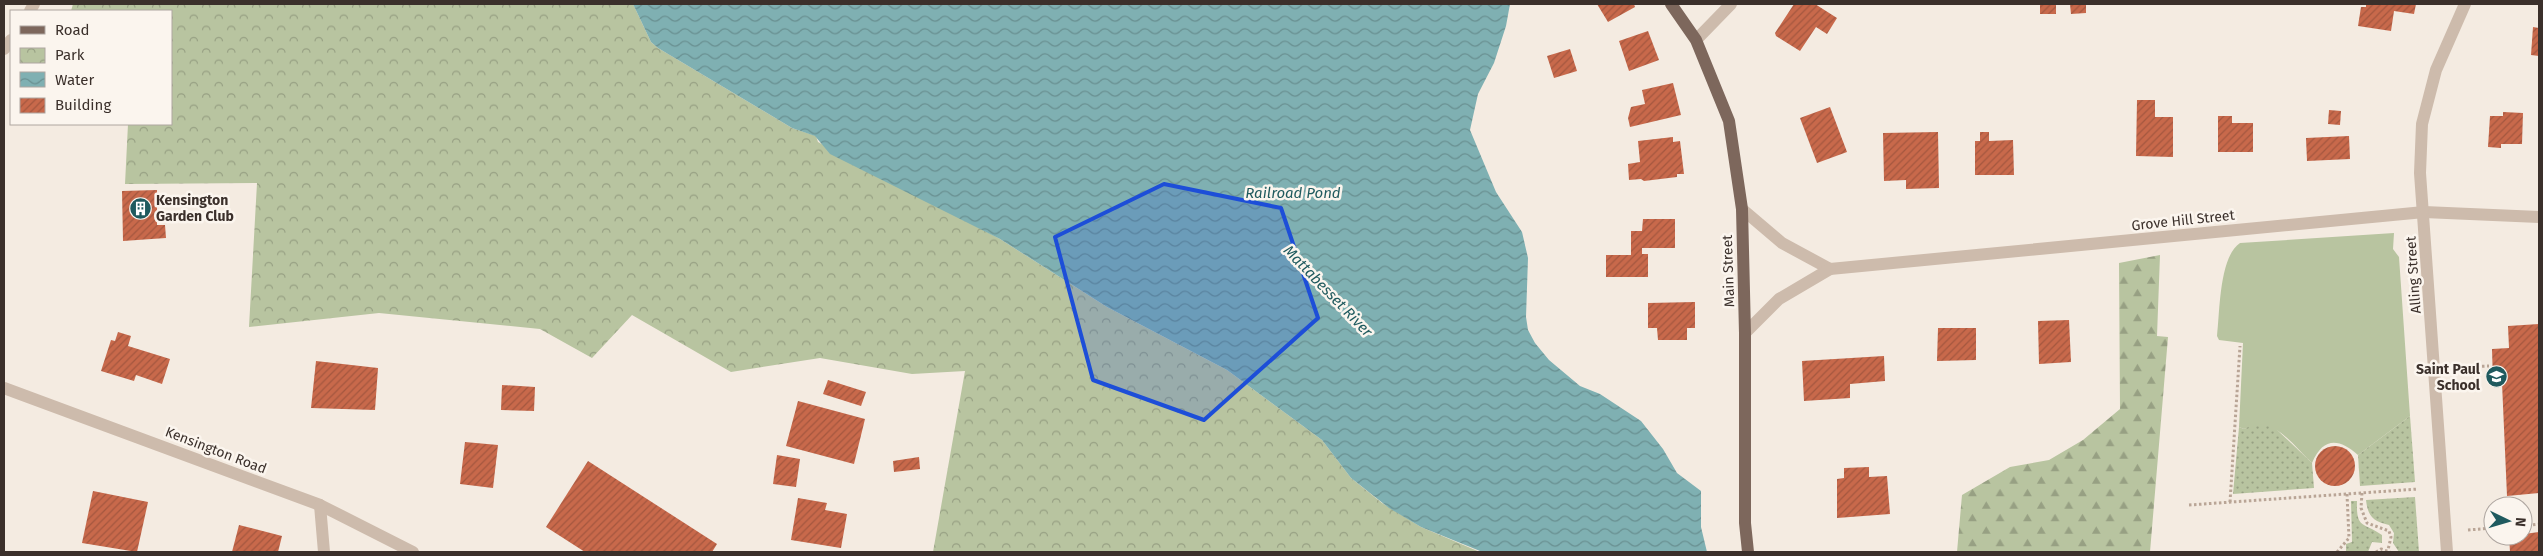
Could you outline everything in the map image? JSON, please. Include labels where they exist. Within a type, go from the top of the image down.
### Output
[{"type":"main road","name":"Main Street","points":[[1671,4],[1696,40],[1730,121],[1742,209],[1745,333],[1745,522],[1748,552]]},
{"type":"street","points":[[1696,40],[1731,4]]},
{"type":"street","name":"Alling Street","points":[[2447,552],[2420,173],[2422,124],[2436,70],[2465,4]]},
{"type":"street","points":[[1742,209],[1782,243],[1830,269]]},
{"type":"street","name":"Grove Hill Street","points":[[1745,333],[1779,299],[1830,269],[2424,212],[2539,217]]},
{"type":"street","name":"Kensington Road","points":[[4,388],[320,505],[412,552]]},
{"type":"street","points":[[320,505],[324,552]]},
{"type":"path","points":[[2230,502],[2240,346]]},
{"type":"path","points":[[2457,367],[2489,366]]},
{"type":"path","points":[[2189,505],[2418,489]]},
{"type":"path","points":[[2362,493],[2361,508],[2367,523],[2389,531],[2391,537],[2389,551],[2381,550],[2376,552]]},
{"type":"path","points":[[2337,552],[2349,538],[2347,494]]},
{"type":"path","points":[[2468,530],[2483,529]]},
{"type":"highlighted area","points":[[1164,184],[1281,208],[1318,318],[1204,420],[1093,380],[1055,237]]},
{"type":"green space","points":[[73,4],[633,4],[651,42],[658,48],[792,128],[816,136],[818,142],[1000,239],[1107,307],[1227,370],[1322,440],[1351,478],[1382,503],[1421,527],[1480,552],[933,552],[965,371],[912,374],[820,358],[731,372],[632,315],[592,358],[540,329],[379,313],[249,327],[257,183],[125,184],[128,125],[172,125],[172,10],[71,10]]},
{"type":"green space","points":[[2394,233],[2393,249],[2399,257],[2410,416],[2358,455],[2344,445],[2332,443],[2321,448],[2312,463],[2289,440],[2273,428],[2255,426],[2244,429],[2239,427],[2243,343],[2219,340],[2217,336],[2224,272],[2233,250],[2240,243]]},
{"type":"green space","points":[[2160,255],[2157,336],[2168,337],[2150,552],[1957,552],[1962,495],[2010,467],[2049,460],[2083,440],[2120,409],[2119,263]]},
{"type":"green space","points":[[2410,416],[2415,482],[2360,486],[2358,455]]},
{"type":"green space","points":[[2256,423],[2274,427],[2312,463],[2314,488],[2233,494],[2239,427],[2244,429]]},
{"type":"green space","points":[[2415,497],[2419,552],[2399,552],[2393,543],[2394,533],[2389,525],[2379,522],[2372,517],[2368,511],[2366,500]]},
{"type":"green space","points":[[2351,501],[2357,501],[2359,521],[2382,535],[2382,543],[2372,542],[2368,552],[2346,552],[2346,544],[2352,542]]},
{"type":"water","name":"Railroad Pond","points":[[633,4],[1510,4],[1506,26],[1494,63],[1478,94],[1470,130],[1496,192],[1522,232],[1528,258],[1526,317],[1528,330],[1535,343],[1549,360],[1580,386],[1600,394],[1641,421],[1663,449],[1677,473],[1701,491],[1701,527],[1707,552],[1480,551],[1421,527],[1389,508],[1351,478],[1322,440],[1227,370],[1107,307],[1000,239],[830,154],[815,136],[792,128],[658,48],[651,42]]},
{"type":"building","points":[[1597,4],[1634,4],[1635,7],[1608,22]]},
{"type":"building","points":[[1794,4],[1815,4],[1837,18],[1827,34],[1816,27],[1800,51],[1776,36],[1775,33]]},
{"type":"building","points":[[2040,4],[2056,4],[2056,14],[2040,14]]},
{"type":"building","points":[[2070,4],[2086,4],[2086,13],[2071,14]]},
{"type":"building","points":[[2366,4],[2416,4],[2414,14],[2394,11],[2391,31],[2358,26],[2361,7],[2366,7]]},
{"type":"building","points":[[2533,27],[2539,28],[2539,56],[2531,55]]},
{"type":"building","points":[[1648,31],[1659,60],[1629,71],[1619,41]]},
{"type":"building","points":[[1570,49],[1577,71],[1554,78],[1547,56]]},
{"type":"building","points":[[1673,83],[1681,115],[1630,127],[1628,118],[1631,107],[1645,104],[1642,90]]},
{"type":"building","points":[[2137,100],[2155,100],[2155,117],[2173,117],[2173,157],[2136,156]]},
{"type":"building","points":[[1830,107],[1847,152],[1817,163],[1800,118]]},
{"type":"building","points":[[2329,110],[2341,111],[2340,125],[2328,124]]},
{"type":"building","points":[[2503,112],[2523,113],[2522,144],[2501,144],[2501,148],[2488,147],[2490,116],[2503,116]]},
{"type":"building","points":[[2218,116],[2232,116],[2232,123],[2253,123],[2253,152],[2218,152]]},
{"type":"building","points":[[1938,132],[1939,188],[1906,189],[1906,180],[1884,181],[1883,133]]},
{"type":"building","points":[[1980,132],[1989,132],[1989,141],[2013,140],[2014,175],[1975,175],[1975,141],[1980,141]]},
{"type":"building","points":[[2349,136],[2350,159],[2307,161],[2306,138]]},
{"type":"building","points":[[1673,137],[1673,142],[1680,141],[1684,174],[1677,174],[1677,177],[1644,181],[1641,179],[1629,180],[1628,164],[1640,162],[1638,141]]},
{"type":"building","name":"Kensington Garden Club","points":[[157,190],[157,225],[165,225],[166,238],[123,241],[122,191]]},
{"type":"building","points":[[1643,219],[1675,219],[1675,248],[1642,248],[1642,254],[1648,254],[1648,277],[1606,277],[1606,255],[1631,255],[1631,231],[1642,231]]},
{"type":"building","points":[[1695,302],[1695,328],[1687,328],[1687,340],[1658,340],[1657,328],[1648,328],[1648,303]]},
{"type":"building","points":[[2069,320],[2071,362],[2039,364],[2038,321]]},
{"type":"building","points":[[2539,324],[2539,493],[2507,496],[2502,383],[2493,383],[2492,349],[2509,348],[2508,326]]},
{"type":"building","points":[[1938,328],[1976,328],[1976,360],[1937,361]]},
{"type":"building","points":[[118,332],[131,336],[128,346],[170,359],[162,384],[136,375],[134,381],[101,371],[111,340],[115,341]]},
{"type":"building","points":[[1884,356],[1885,381],[1850,384],[1850,398],[1804,401],[1802,361]]},
{"type":"building","points":[[316,361],[378,368],[375,410],[311,408]]},
{"type":"building","points":[[828,380],[866,392],[861,406],[823,394]]},
{"type":"building","points":[[502,385],[535,387],[534,411],[501,410]]},
{"type":"building","points":[[798,401],[865,419],[854,464],[786,446]]},
{"type":"building","points":[[465,442],[498,445],[493,488],[460,484]]},
{"type":"building","points":[[2335,446],[2349,452],[2355,466],[2349,480],[2335,486],[2321,480],[2315,466],[2321,452]]},
{"type":"building","points":[[777,455],[800,459],[796,487],[773,484]]},
{"type":"building","points":[[919,457],[920,469],[894,472],[893,461]]},
{"type":"building","points":[[588,461],[717,544],[712,552],[585,552],[546,527]]},
{"type":"building","points":[[1869,467],[1869,477],[1887,476],[1890,514],[1837,518],[1837,479],[1844,478],[1844,468]]},
{"type":"building","points":[[93,491],[148,502],[137,552],[82,543]]},
{"type":"building","points":[[798,498],[827,503],[825,510],[847,514],[841,548],[791,540]]},
{"type":"building","points":[[239,525],[282,536],[278,552],[232,552]]},
{"type":"building","points":[[2539,532],[2539,552],[2510,552],[2510,546],[2533,546],[2533,533]]},
{"type":"place","name":"Kensington Garden Club","points":[[140,208]]},
{"type":"place","name":"Saint Paul School","points":[[2496,377]]},
{"type":"water label","name":"Mattabesset River","points":[[1328,291]]}]
